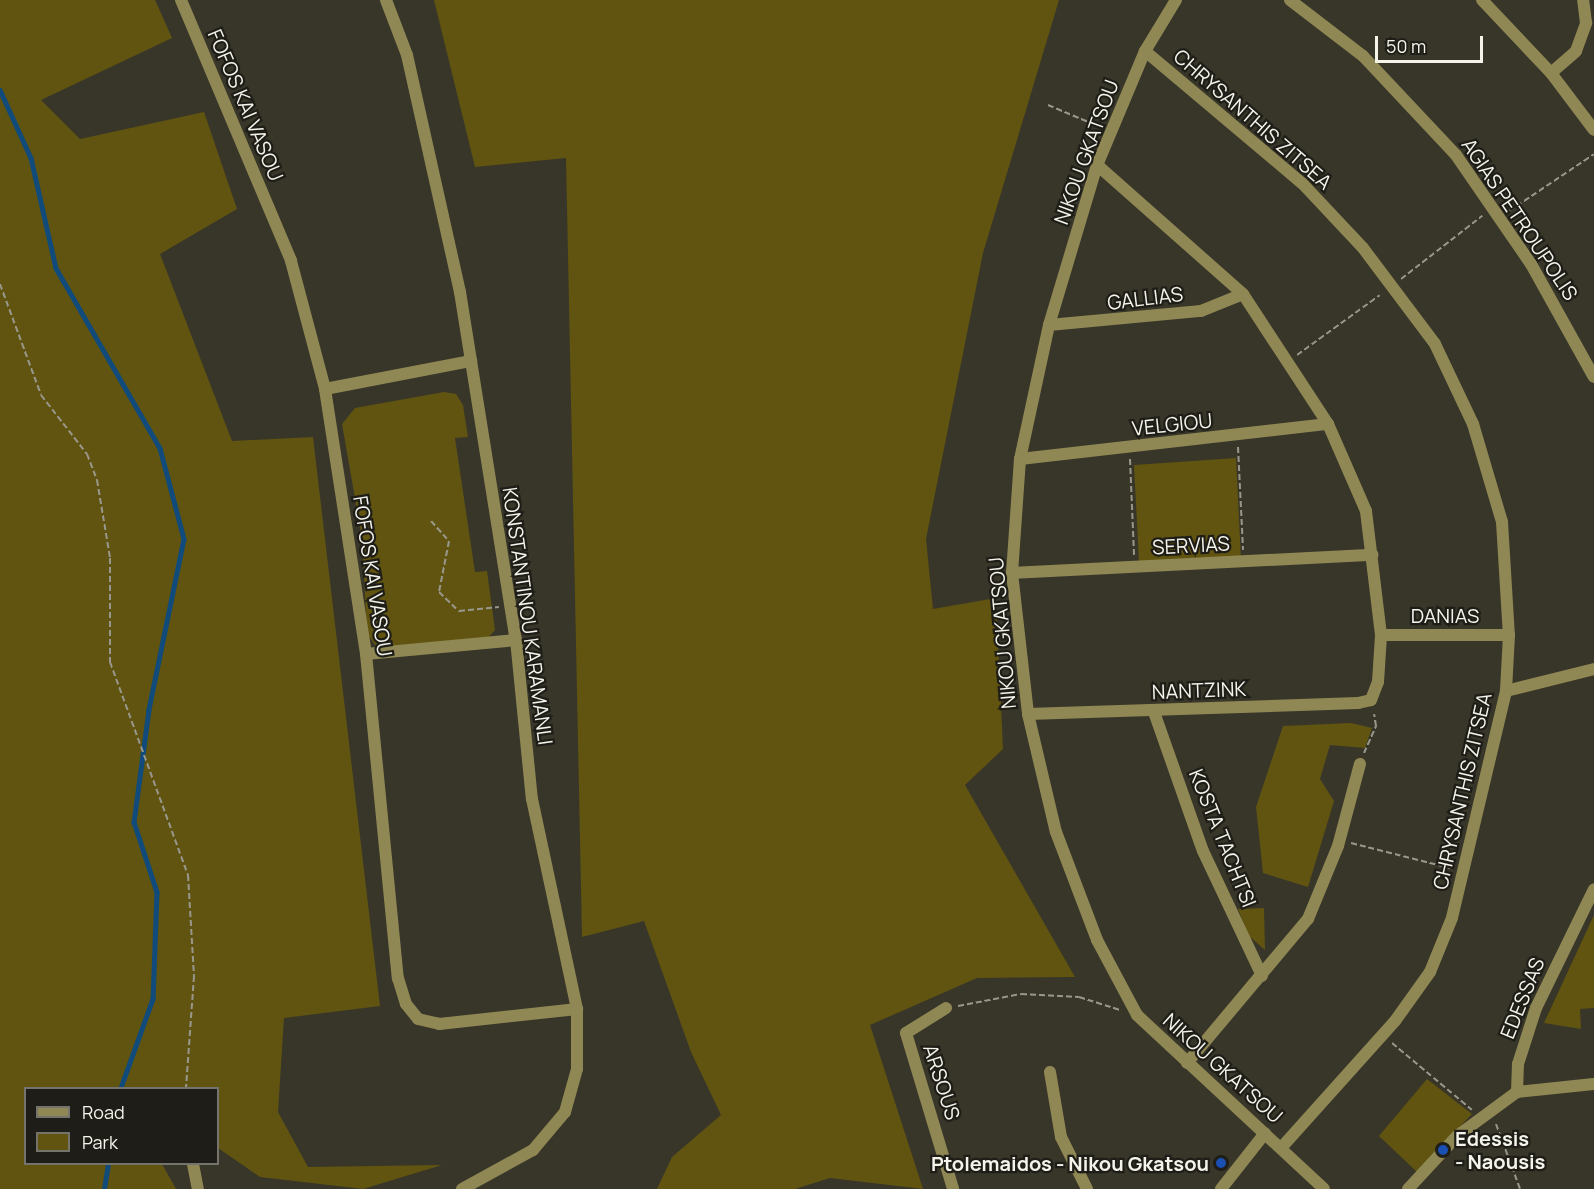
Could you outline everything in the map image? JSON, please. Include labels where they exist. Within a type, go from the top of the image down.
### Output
[{"type":"street","name":"FOFOS KAI VASOU","points":[[181,0],[291,261],[325,389],[366,654],[398,978],[406,1004],[418,1018],[439,1024],[577,1009]]},
{"type":"street","name":"KONSTANTINOU KARAMANLI","points":[[386,0],[407,55],[471,361],[516,640],[532,799],[577,1009],[577,1069],[565,1112],[533,1150],[462,1189]]},
{"type":"street","name":"NIKOU GKATSOU","points":[[1176,0],[1145,51],[1097,165],[1049,325],[1020,459],[1012,573],[1028,714],[1056,832],[1097,940],[1137,1015],[1187,1063],[1282,1147],[1324,1189]]},
{"type":"street","name":"AGIAS PETROUPOLIS","points":[[1290,0],[1362,56],[1456,155],[1499,218],[1594,377]]},
{"type":"street","points":[[1482,0],[1551,73],[1594,130]]},
{"type":"street","points":[[1551,73],[1576,51],[1586,23],[1583,0]]},
{"type":"street","name":"CHRYSANTHIS ZITSEA","points":[[1145,51],[1302,183],[1363,248],[1435,344],[1473,424],[1502,522],[1509,634],[1506,691],[1464,872],[1430,972],[1383,1035],[1282,1147]]},
{"type":"street","points":[[1097,165],[1243,294],[1328,423],[1366,511],[1373,555],[1381,635],[1378,682],[1371,700]]},
{"type":"street","name":"GALLIAS","points":[[1049,325],[1201,311],[1243,294]]},
{"type":"street","points":[[325,389],[471,361]]},
{"type":"street","name":"VELGIOU","points":[[1020,459],[1237,436],[1328,423]]},
{"type":"street","name":"SERVIAS","points":[[1012,573],[1373,555]]},
{"type":"street","name":"DANIAS","points":[[1381,635],[1509,634]]},
{"type":"street","points":[[366,654],[516,640]]},
{"type":"street","points":[[1506,691],[1594,669]]},
{"type":"street","name":"NANTZINK","points":[[1028,714],[1154,712],[1371,700]]},
{"type":"street","name":"KOSTA TACHTSI","points":[[1154,712],[1203,851],[1262,976]]},
{"type":"street","points":[[1187,1063],[1308,919],[1340,840],[1359,764]]},
{"type":"street","name":"EDESSAS","points":[[1517,1092],[1521,1053],[1536,1008],[1594,889]]},
{"type":"street","name":"ARSOUS","points":[[946,1008],[906,1032],[953,1189]]},
{"type":"street","points":[[1050,1072],[1061,1137],[1087,1189]]},
{"type":"street","points":[[1408,1189],[1486,1115],[1517,1092],[1594,1084]]},
{"type":"street","points":[[1221,1189],[1265,1133]]},
{"type":"street","points":[[193,1165],[198,1189]]},
{"type":"path","points":[[1048,105],[1111,131]]},
{"type":"path","points":[[1499,218],[1594,154]]},
{"type":"path","points":[[0,284],[41,395],[87,454],[97,480],[110,558],[110,662],[188,875],[194,975],[186,1087]]},
{"type":"path","points":[[1237,436],[1243,561]]},
{"type":"path","points":[[1130,447],[1134,567]]},
{"type":"path","points":[[431,521],[449,541],[439,592],[459,611],[472,614],[511,605]]},
{"type":"path","points":[[1359,764],[1376,726],[1371,700]]},
{"type":"path","points":[[1340,840],[1464,872]]},
{"type":"path","points":[[946,1008],[1033,995],[1079,997],[1137,1015]]},
{"type":"path","points":[[1383,1035],[1486,1115],[1520,1189]]},
{"type":"green space","points":[[0,0],[155,0],[172,38],[41,100],[80,139],[204,112],[237,209],[160,254],[232,441],[313,437],[380,1006],[284,1018],[278,1112],[308,1167],[442,1165],[363,1189],[260,1177],[219,1149],[219,1087],[24,1087],[24,1165],[163,1165],[176,1189],[0,1189]]},
{"type":"green space","points":[[434,0],[1059,0],[983,253],[926,539],[933,609],[996,598],[1003,749],[965,785],[1075,977],[977,978],[870,1025],[923,1189],[830,1178],[795,1189],[657,1189],[672,1157],[721,1115],[691,1052],[644,921],[582,937],[566,158],[475,167]]},
{"type":"green space","points":[[444,392],[456,394],[463,405],[468,437],[455,438],[475,572],[487,571],[495,630],[486,640],[378,649],[367,634],[362,538],[342,424],[355,408]]},
{"type":"green space","points":[[1236,458],[1241,559],[1139,562],[1134,465]]},
{"type":"green space","points":[[1351,723],[1372,728],[1365,748],[1330,745],[1320,779],[1334,801],[1308,887],[1263,873],[1256,807],[1283,726]]},
{"type":"green space","points":[[1264,908],[1265,950],[1249,936],[1238,909]]},
{"type":"green space","points":[[1594,915],[1594,1008],[1580,1009],[1581,1029],[1544,1023]]},
{"type":"green space","points":[[1427,1079],[1472,1114],[1417,1172],[1379,1136]]},
{"type":"waterway","points":[[0,90],[31,158],[56,268],[160,448],[184,539],[149,710],[134,822],[157,892],[153,999],[121,1087]]},
{"type":"waterway","points":[[104,1189],[108,1165]]},
{"type":"place","name":"Edessis - Naousis","points":[[1443,1150]]},
{"type":"place","name":"Ptolemaidos - Nikou Gkatsou","points":[[1221,1163]]}]
